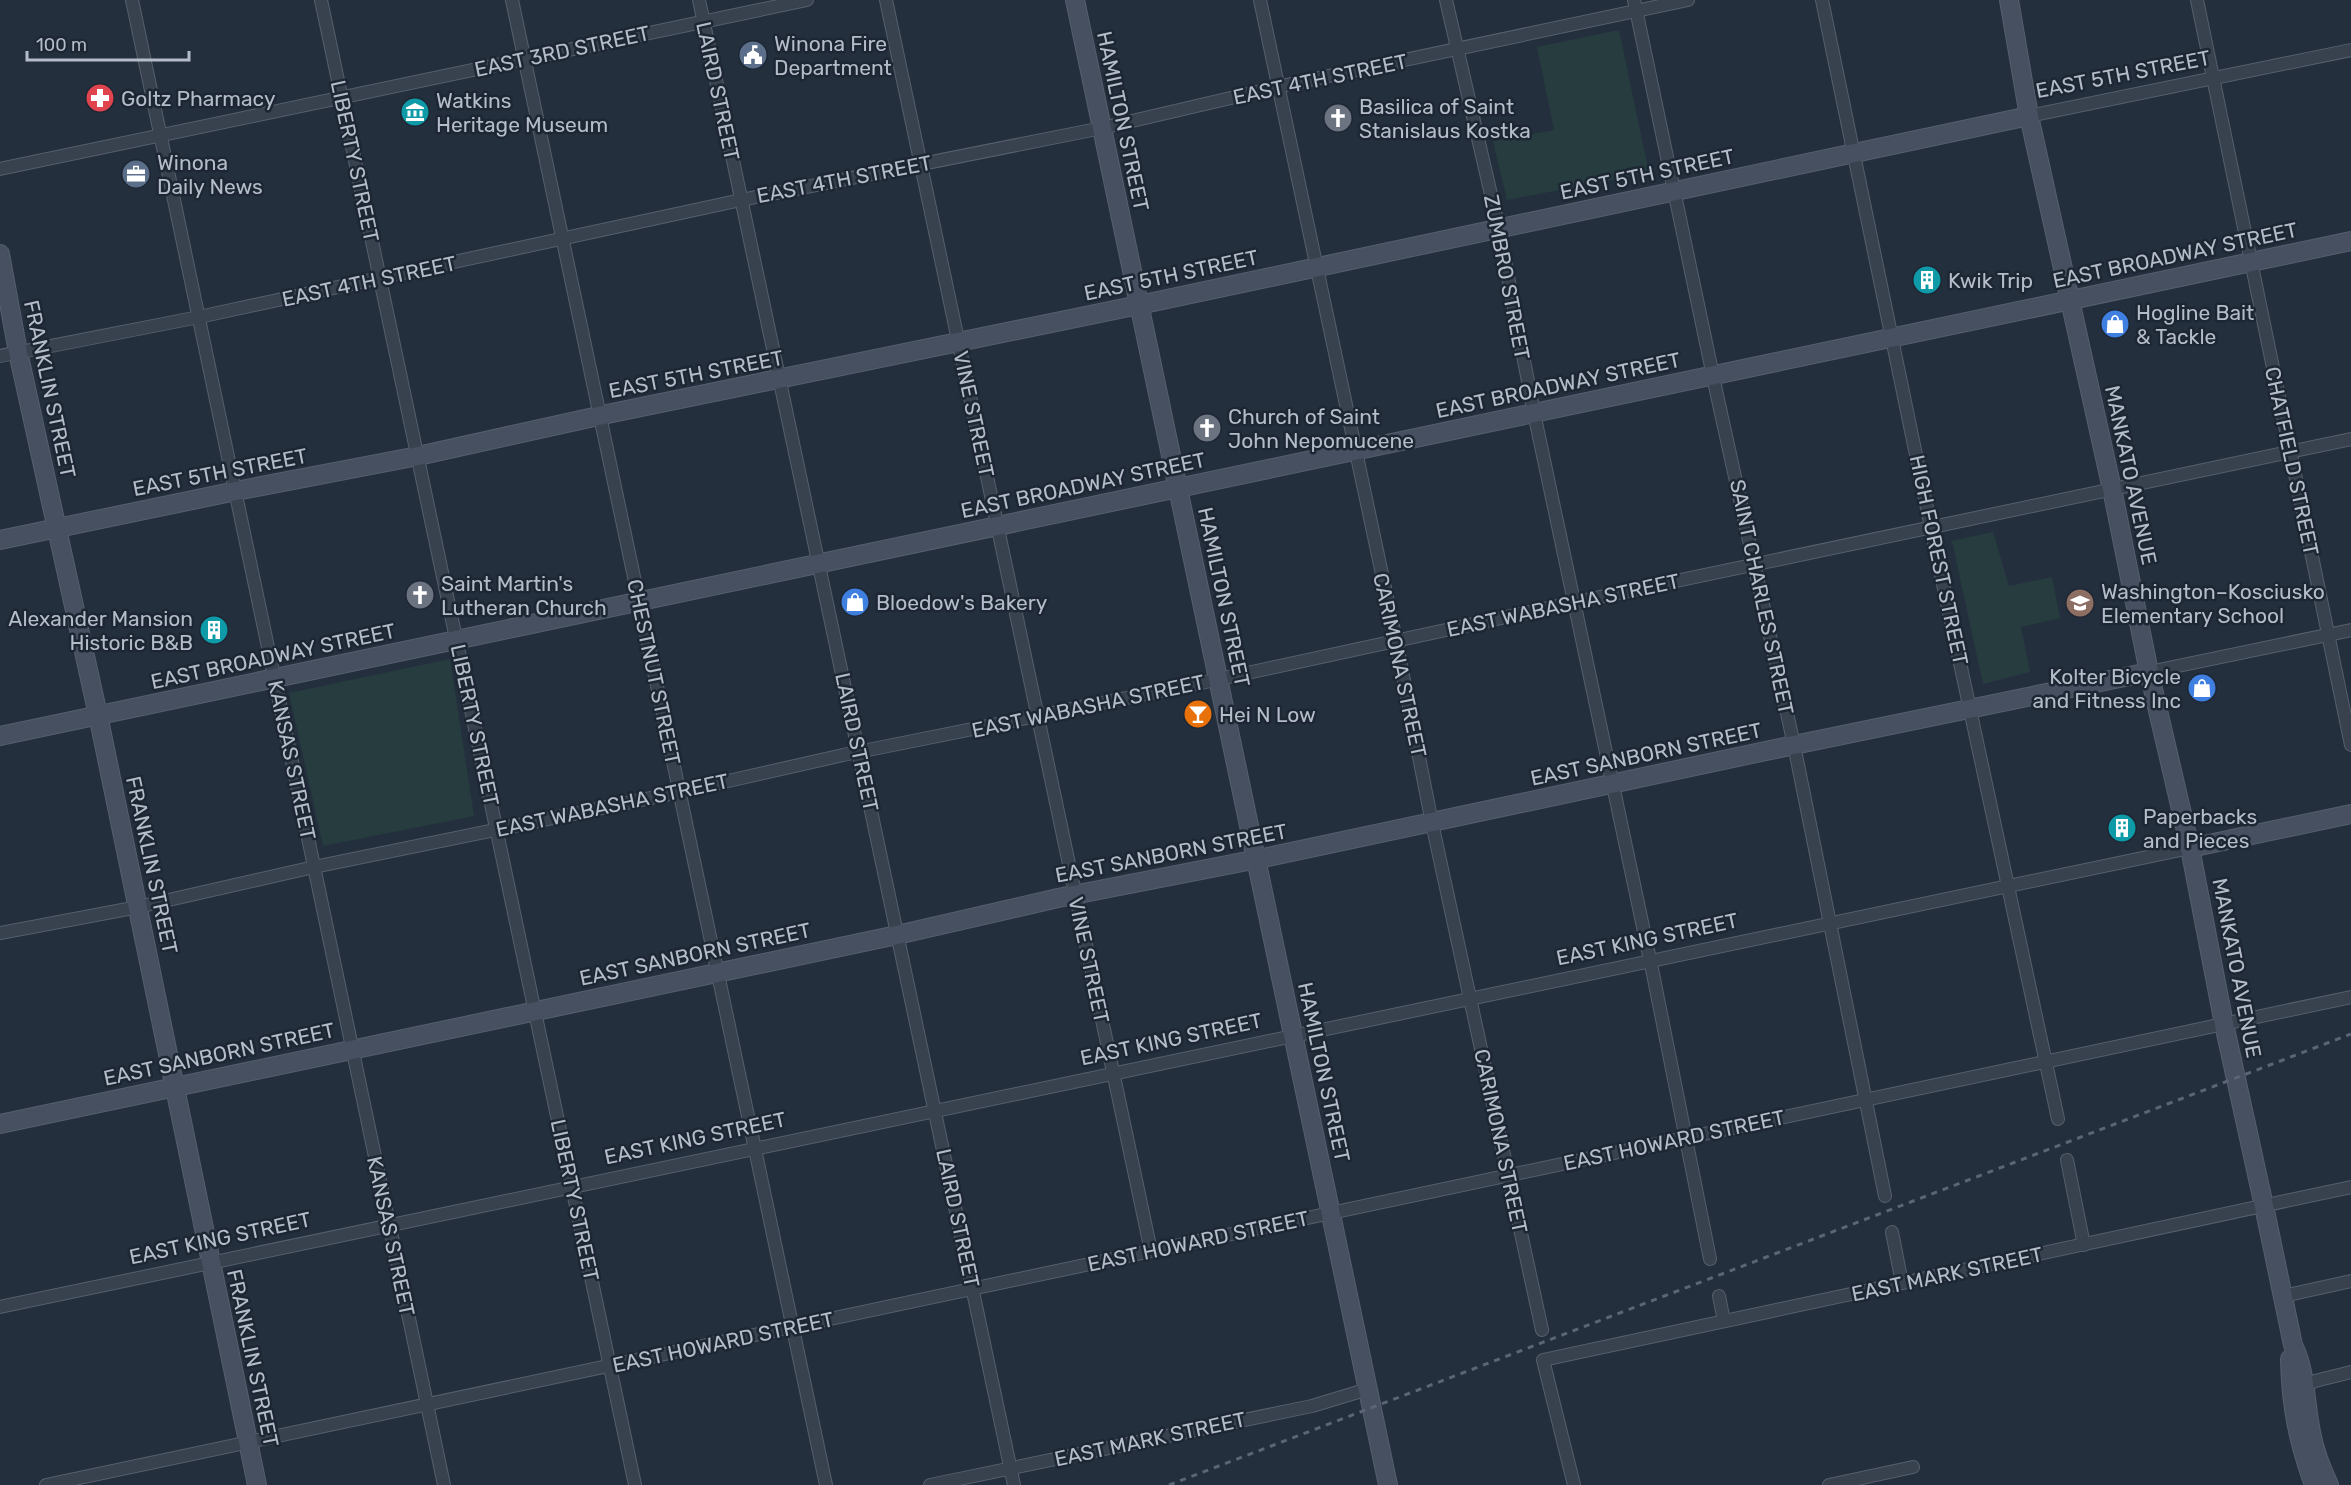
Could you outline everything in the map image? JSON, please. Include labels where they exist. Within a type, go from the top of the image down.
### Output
[{"type":"street","name":"KANSAS STREET","points":[[132,0],[444,1485]]},
{"type":"street","name":"LIBERTY STREET","points":[[321,0],[635,1485]]},
{"type":"street","name":"CHESTNUT STREET","points":[[512,0],[826,1485]]},
{"type":"street","name":"LAIRD STREET","points":[[699,0],[1014,1485]]},
{"type":"street","name":"EAST 3RD STREET","points":[[0,169],[807,0]]},
{"type":"street","name":"VINE STREET","points":[[886,0],[1151,1251]]},
{"type":"street","name":"HAMILTON STREET","points":[[1075,0],[1388,1485]]},
{"type":"street","name":"CARIMONA STREET","points":[[1260,0],[1396,640],[1432,823],[1542,1330]]},
{"type":"street","name":"ZUMBRO STREET","points":[[1446,0],[1498,229],[1534,413],[1687,1138],[1710,1259]]},
{"type":"street","name":"EAST 4TH STREET","points":[[0,356],[199,317],[741,200],[1102,128],[1457,49],[1635,6],[1688,0]]},
{"type":"street","name":"HIGH FOREST STREET","points":[[1822,0],[1931,526],[2058,1119]]},
{"type":"street","name":"MANKATO AVENUE","points":[[2009,0],[2029,116],[2112,489],[2149,672],[2190,848],[2224,1024],[2293,1345],[2299,1357],[2315,1449],[2329,1485]]},
{"type":"street","name":"CHATFIELD STREET","points":[[2197,0],[2351,745]]},
{"type":"street","name":"SAINT CHARLES STREET","points":[[1635,6],[1794,745],[1886,1196]]},
{"type":"street","name":"EAST 5TH STREET","points":[[0,540],[418,456],[1675,192],[1854,152],[2351,50]]},
{"type":"street","name":"EAST BROADWAY STREET","points":[[0,736],[2351,241]]},
{"type":"street","name":"FRANKLIN STREET","points":[[0,254],[18,352],[98,716],[257,1485]]},
{"type":"street","name":"EAST WABASHA STREET","points":[[0,933],[138,907],[314,867],[680,792],[859,752],[1038,717],[1931,526],[2351,439]]},
{"type":"street","name":"EAST SANBORN STREET","points":[[0,1124],[897,935],[1076,894],[1256,860],[1970,708],[2351,630]]},
{"type":"street","name":"EAST KING STREET","points":[[0,1307],[2351,814]]},
{"type":"street","name":"EAST HOWARD STREET","points":[[46,1485],[2351,997]]},
{"type":"street","points":[[2067,1160],[2084,1245]]},
{"type":"street","name":"EAST MARK STREET","points":[[1574,1485],[1543,1360],[2351,1187]]},
{"type":"street","points":[[1892,1232],[1902,1283]]},
{"type":"street","points":[[2283,1296],[2351,1281]]},
{"type":"street","points":[[1719,1296],[1724,1321]]},
{"type":"street","name":"MANKATO AVENUE","points":[[2293,1345],[2289,1357],[2290,1396],[2300,1443],[2314,1485]]},
{"type":"street","points":[[2303,1387],[2315,1380],[2351,1372]]},
{"type":"street","name":"EAST MARK STREET","points":[[930,1485],[1312,1406],[1368,1389]]},
{"type":"street","points":[[1828,1485],[1913,1467]]},
{"type":"green space","points":[[1619,30],[1649,173],[1507,200],[1493,141],[1554,130],[1537,47]]},
{"type":"green space","points":[[1993,532],[2009,586],[2052,577],[2060,618],[2021,627],[2030,672],[1983,684],[1952,541]]},
{"type":"green space","points":[[450,659],[474,816],[323,846],[289,693]]},
{"type":"railway","points":[[1169,1485],[2351,1034]]},
{"type":"place","name":"Winona Fire Department","points":[[753,55]]},
{"type":"place","name":"Goltz Pharmacy","points":[[100,98]]},
{"type":"place","name":"Watkins Heritage Museum","points":[[415,112]]},
{"type":"place","name":"Basilica of Saint Stanislaus Kostka","points":[[1338,118]]},
{"type":"place","name":"Winona Daily News","points":[[136,174]]},
{"type":"place","name":"Kwik Trip","points":[[1927,280]]},
{"type":"place","name":"Hogline Bait & Tackle","points":[[2115,324]]},
{"type":"place","name":"Church of Saint John Nepomucene","points":[[1207,428]]},
{"type":"place","name":"Saint Martin's Lutheran Church","points":[[420,595]]},
{"type":"place","name":"Bloedow's Bakery","points":[[855,602]]},
{"type":"place","name":"Washington–Kosciusko Elementary School","points":[[2080,603]]},
{"type":"place","name":"Alexander Mansion Historic B&B","points":[[214,630]]},
{"type":"place","name":"Kolter Bicycle and Fitness Inc","points":[[2202,688]]},
{"type":"place","name":"Hei N Low","points":[[1198,714]]},
{"type":"place","name":"Paperbacks and Pieces","points":[[2122,828]]}]
